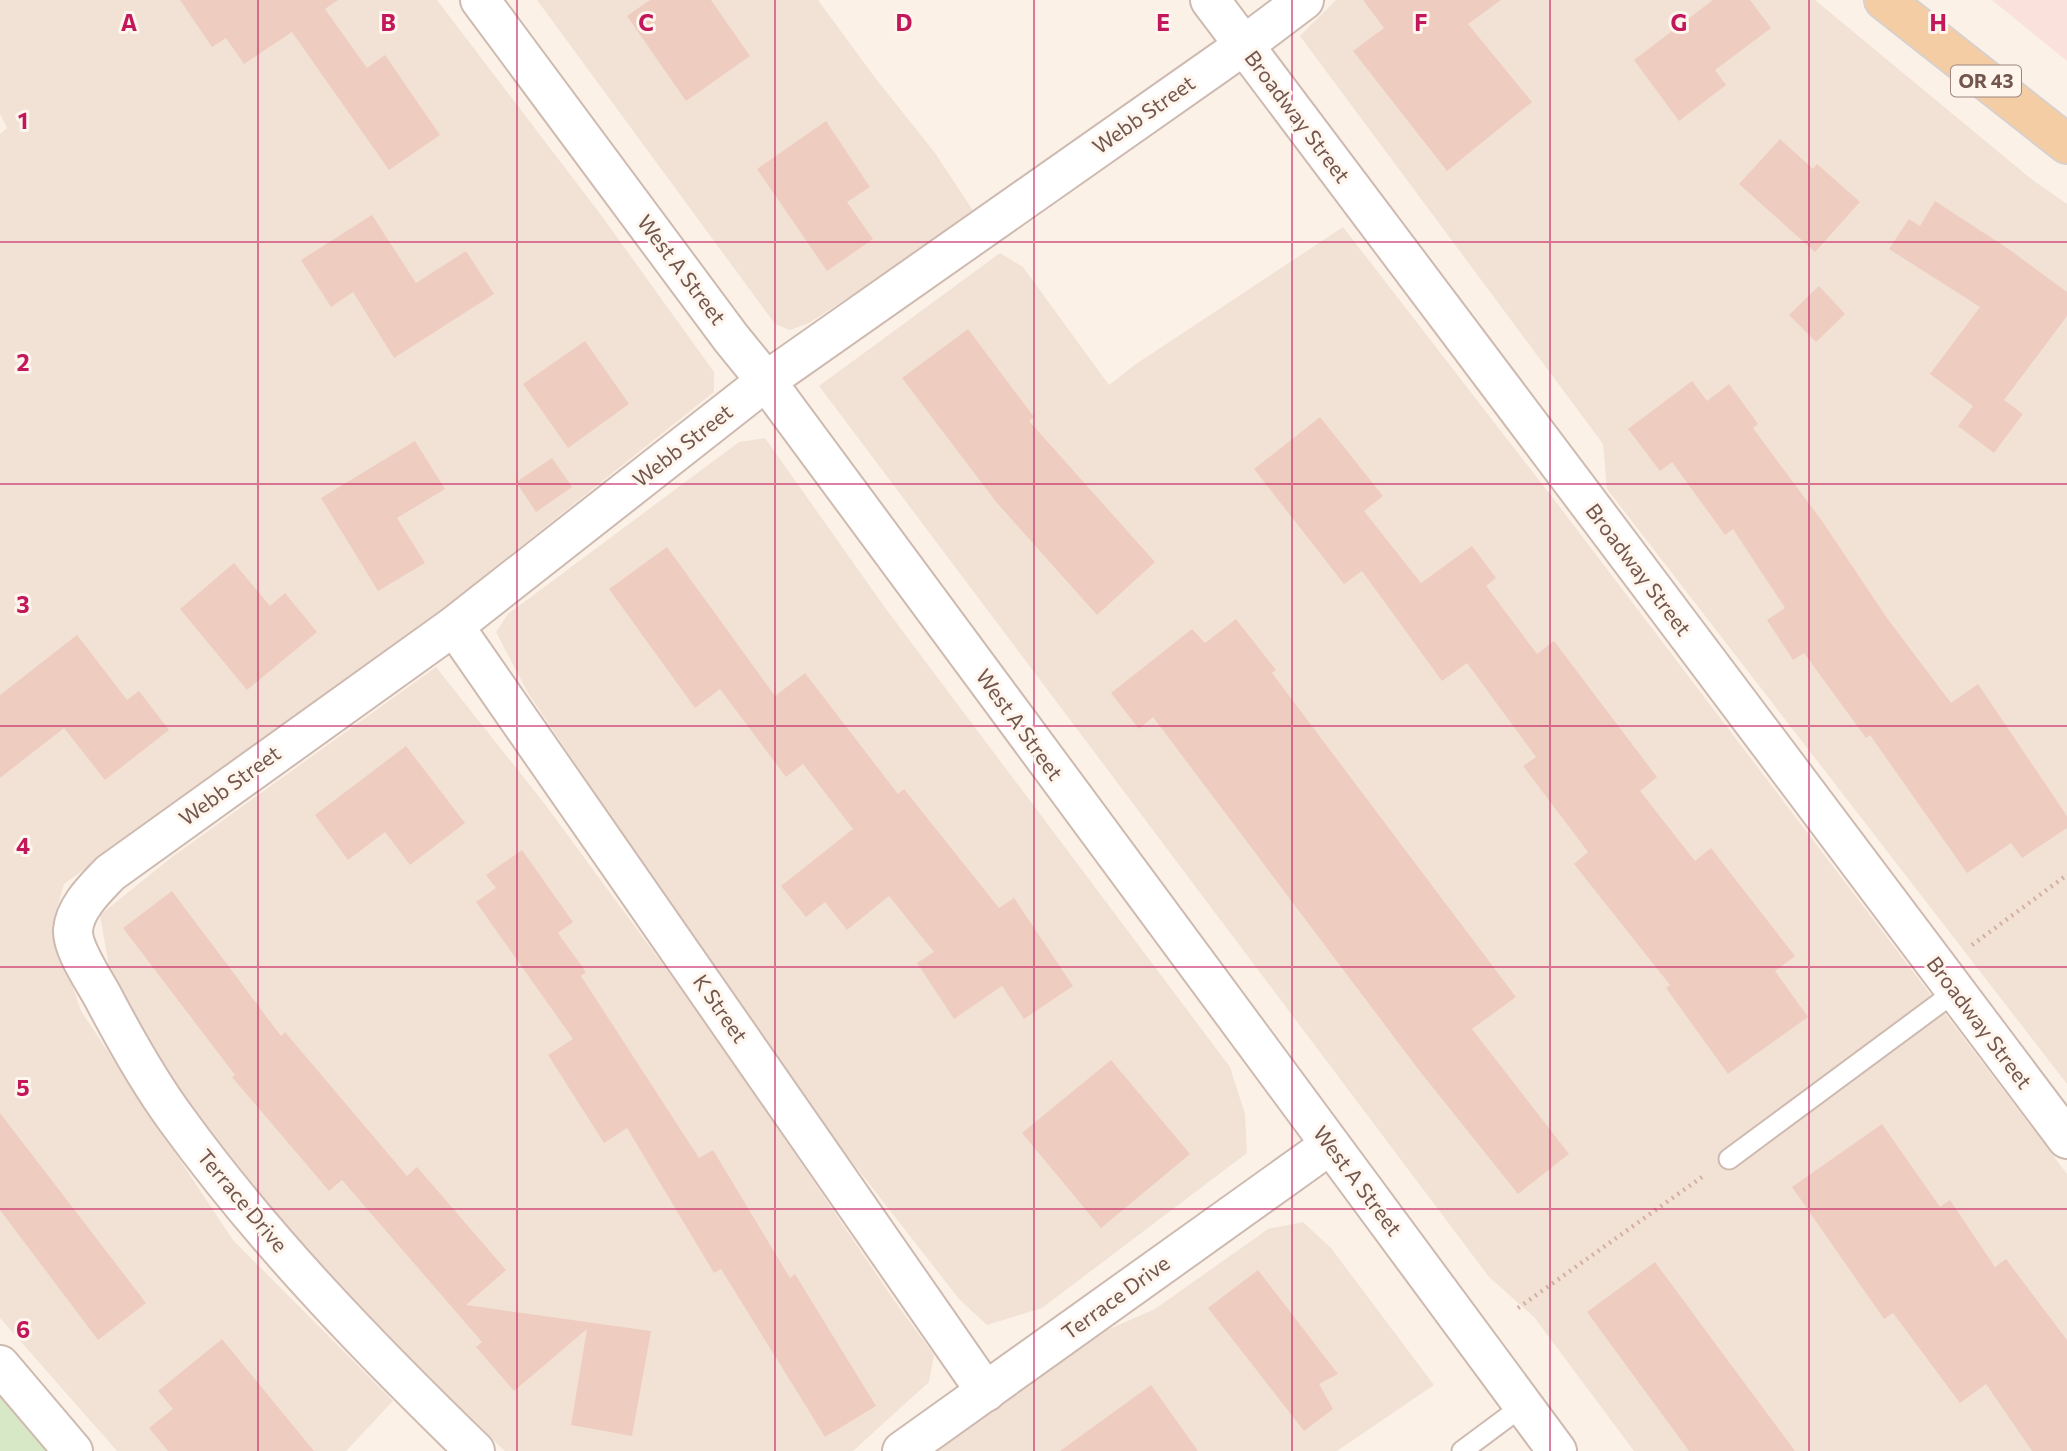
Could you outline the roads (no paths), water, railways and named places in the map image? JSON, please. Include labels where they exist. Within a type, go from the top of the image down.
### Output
[{"type":"main road","name":"OR 43","points":[[1884,0],[2067,144]]},
{"type":"street","name":"West A Street","points":[[480,0],[722,327],[766,381],[1558,1451]]},
{"type":"street","name":"Broadway Street","points":[[1209,0],[2067,1139]]},
{"type":"street","name":"Webb Street","points":[[79,911],[94,889],[110,873],[454,626],[766,381],[1243,46],[1304,0]]},
{"type":"street","name":"K Street","points":[[454,626],[986,1392]]},
{"type":"street","name":"Terrace Drive","points":[[79,911],[73,930],[77,948],[117,1024],[175,1117],[233,1194],[317,1288],[401,1379],[475,1451]]},
{"type":"street","name":"Terrace Drive","points":[[902,1451],[1330,1145]]},
{"type":"street","points":[[0,1365],[73,1451]]},
{"type":"lane","points":[[1729,1159],[1947,980]]},
{"type":"lane","points":[[1462,1451],[1524,1405]]}]
